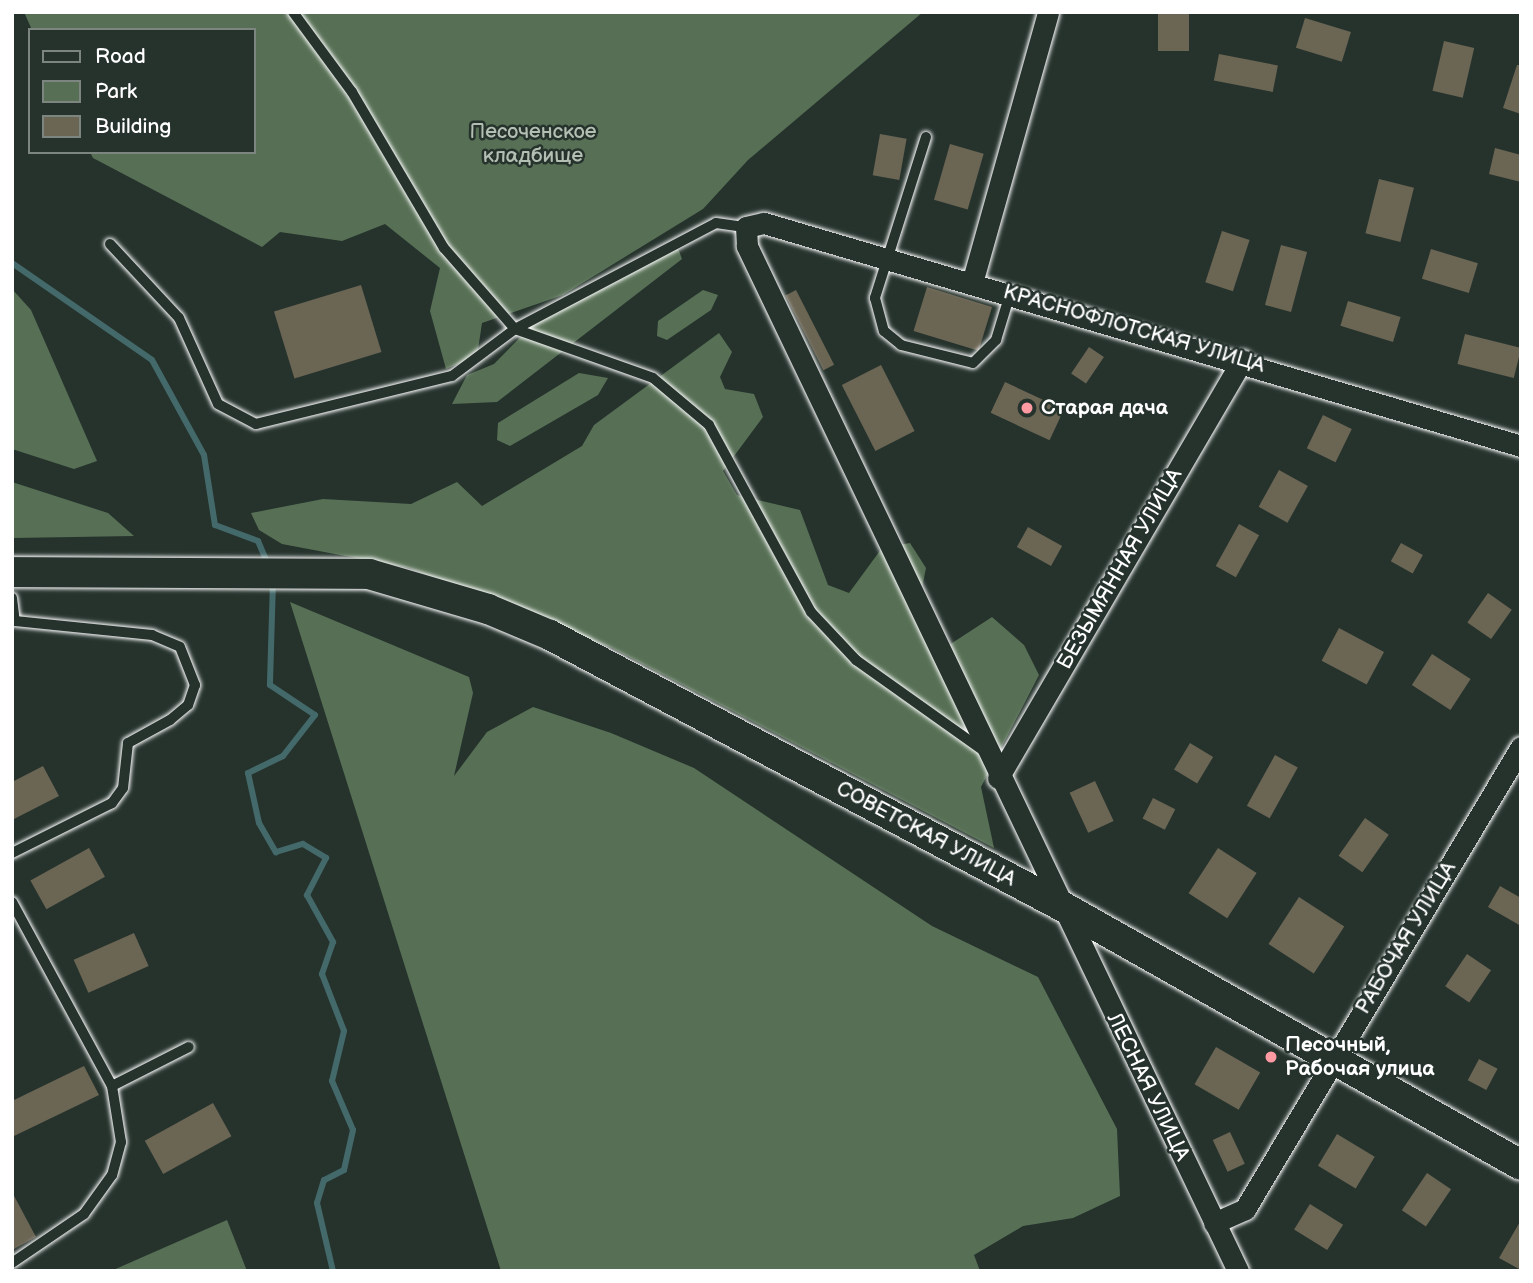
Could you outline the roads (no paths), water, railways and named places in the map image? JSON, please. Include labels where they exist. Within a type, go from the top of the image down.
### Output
[{"type":"main road","name":"СОВЕТСКАЯ УЛИЦА","points":[[12,572],[216,569],[369,573],[426,587],[551,635],[1058,904],[1331,1062],[1521,1165]]},
{"type":"street","points":[[972,283],[1048,12]]},
{"type":"street","name":"КРАСНОФЛОТСКАЯ УЛИЦА","points":[[746,227],[764,223],[1242,360],[1521,446]]},
{"type":"street","name":"ЛЕСНАЯ УЛИЦА","points":[[746,227],[747,246],[1058,904],[1238,1271]]},
{"type":"street","name":"БЕЗЫМЯННАЯ УЛИЦА","points":[[998,778],[1242,360]]},
{"type":"street","name":"РАБОЧАЯ УЛИЦА","points":[[1214,1223],[1245,1209],[1521,747]]},
{"type":"lane","points":[[293,12],[352,92],[444,248],[515,329],[653,379],[709,425],[811,612],[856,660],[985,751]]},
{"type":"lane","points":[[926,137],[875,298],[884,331],[901,345],[959,363],[985,355],[1010,294]]},
{"type":"lane","points":[[110,244],[179,318],[218,404],[256,424],[452,376],[515,329],[716,223],[746,227]]},
{"type":"lane","points":[[12,598],[15,621],[152,635],[180,647],[195,685],[188,705],[170,720],[128,743],[122,788],[112,803],[12,853]]},
{"type":"lane","points":[[12,902],[112,1086],[121,1142],[112,1175],[84,1213],[12,1263]]},
{"type":"lane","points":[[112,1086],[189,1047]]},
{"type":"waterway","points":[[12,263],[152,360],[204,455],[215,525],[258,541],[268,564]]},
{"type":"waterway","points":[[273,581],[270,685],[315,715],[283,756],[248,773],[259,823],[276,852],[303,844],[326,858],[307,895],[333,942],[322,974],[344,1031],[332,1081],[353,1130],[344,1170],[324,1180],[317,1203],[333,1271]]},
{"type":"place","name":"Старая дача","points":[[1027,408]]},
{"type":"place","name":"Песочный, Рабочая улица","points":[[1271,1057]]},
{"type":"park label","name":"Песоченское кладбище","points":[[533,144]]}]
